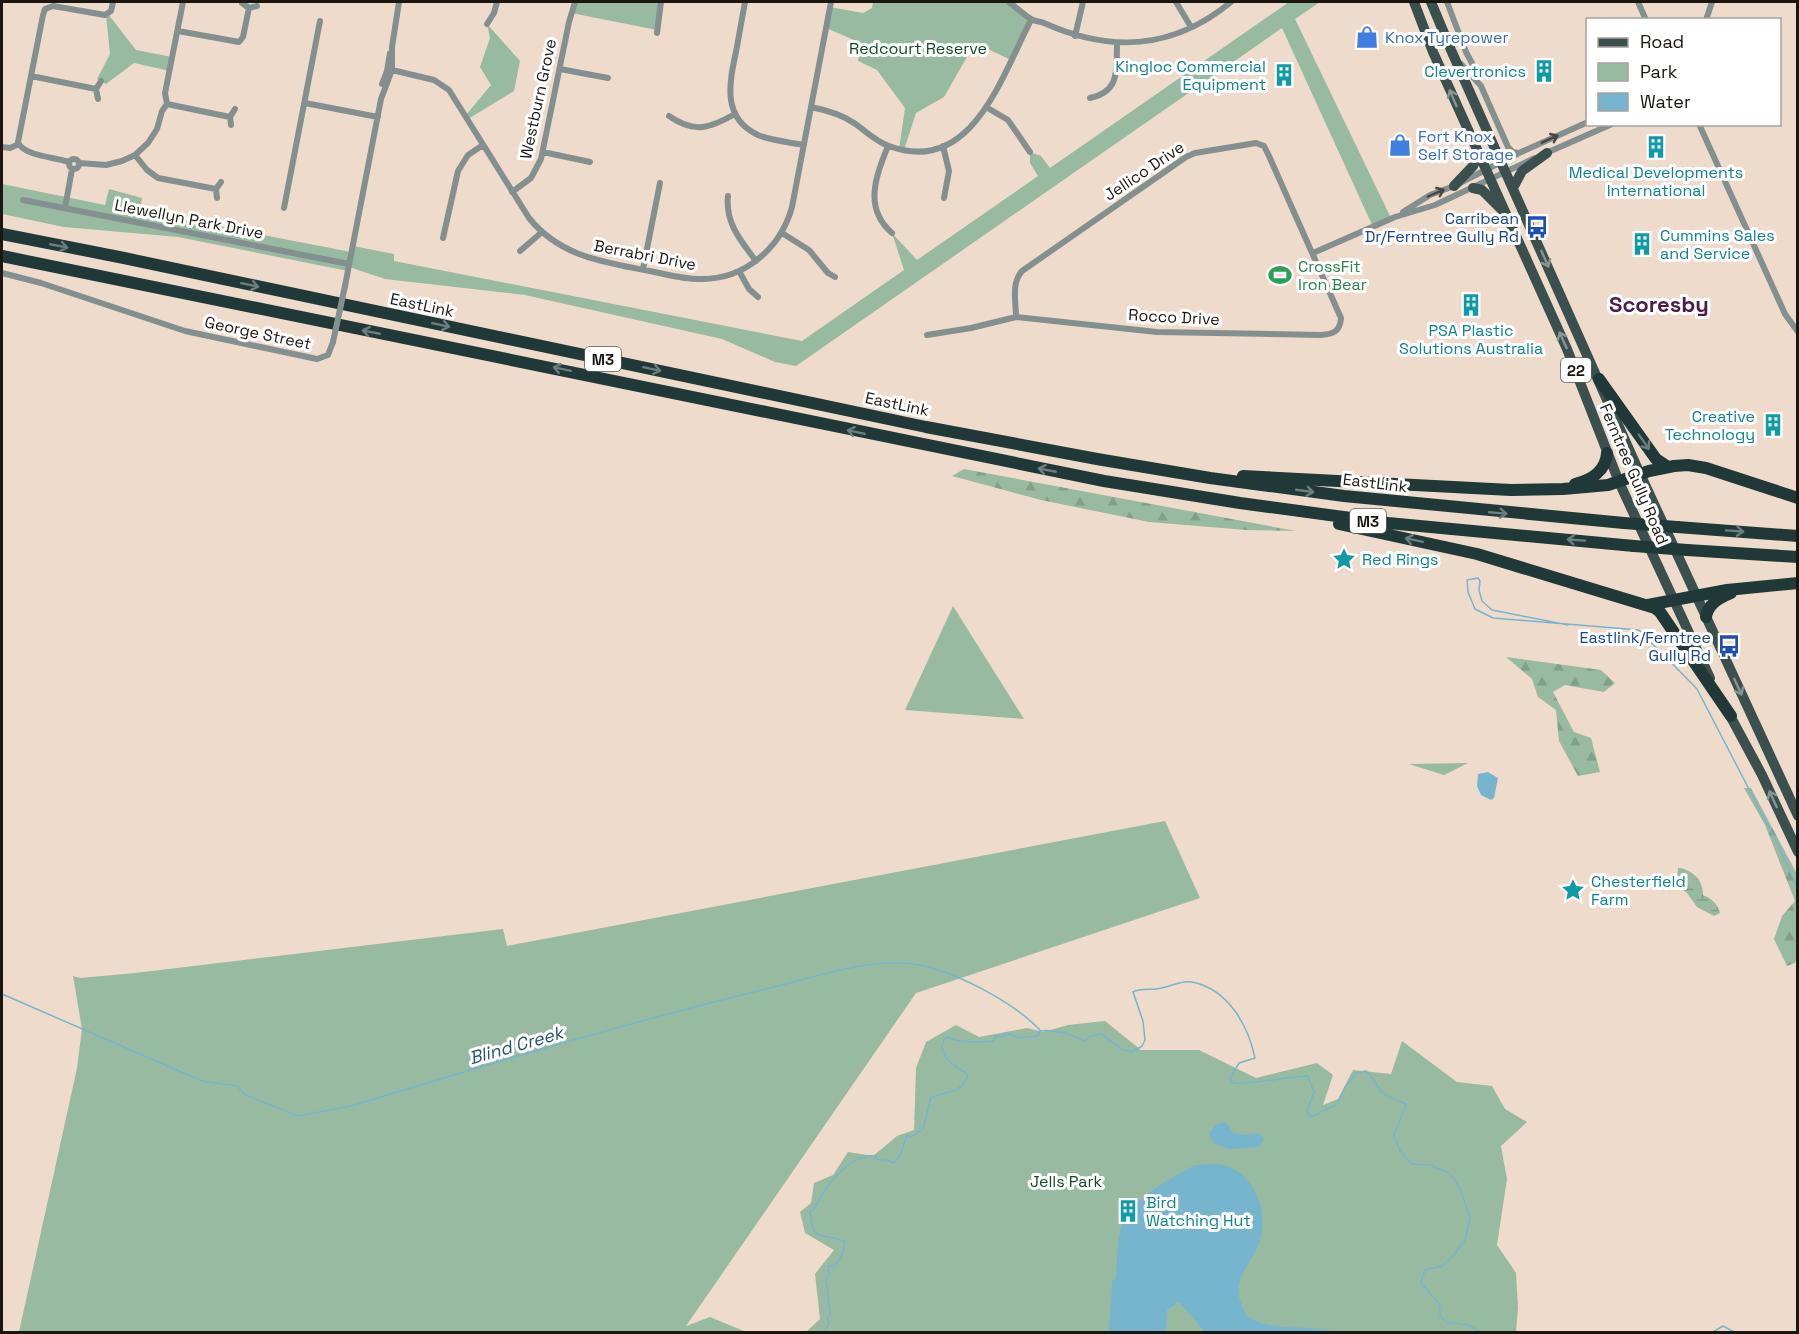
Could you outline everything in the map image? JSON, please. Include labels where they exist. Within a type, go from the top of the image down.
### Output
[{"type":"highway","name":"EastLink","points":[[2,234],[915,424],[1097,459],[1205,477],[1402,503],[1797,536]]},
{"type":"highway","name":"M3","points":[[2,256],[1104,482],[1379,522],[1634,546],[1797,557]]},
{"type":"highway","points":[[1599,379],[1656,459],[1668,467]]},
{"type":"highway","points":[[1550,489],[1591,478],[1604,467],[1607,453]]},
{"type":"highway","points":[[1205,477],[1244,476],[1503,489],[1550,489],[1593,487],[1619,482],[1668,467],[1688,465],[1706,468],[1797,498]]},
{"type":"highway","points":[[1104,482],[1329,522],[1445,546],[1648,605],[1660,612],[1731,716]]},
{"type":"highway","points":[[1648,605],[1714,591],[1797,583]]},
{"type":"highway","points":[[1706,617],[1711,605],[1728,594],[1767,586]]},
{"type":"main road","name":"Ferntree Gully Road","points":[[1414,2],[1432,52],[1567,349],[1619,482],[1673,601],[1758,766],[1797,852]]},
{"type":"main road","name":"Ferntree Gully Road","points":[[1431,2],[1450,50],[1640,474],[1797,816]]},
{"type":"main road","points":[[1513,188],[1521,171],[1547,153]]},
{"type":"main road","points":[[1454,186],[1473,166],[1479,154]]},
{"type":"main road","points":[[1473,188],[1482,190],[1507,215]]},
{"type":"street","points":[[19,144],[42,15],[48,4],[105,15],[111,11],[113,2]]},
{"type":"street","points":[[65,208],[74,159],[79,163],[106,165],[135,155],[152,137],[167,104],[165,93],[183,2]]},
{"type":"street","name":"George Street","points":[[2,273],[41,283],[165,325],[208,337],[317,359],[328,355],[345,286],[378,117],[382,85],[390,72],[387,60],[392,47],[400,2]]},
{"type":"street","points":[[487,24],[494,13],[497,2]]},
{"type":"street","name":"Westburn Grove","points":[[512,192],[531,178],[539,166],[568,22],[575,2]]},
{"type":"street","points":[[657,33],[661,2]]},
{"type":"street","points":[[745,2],[729,87],[730,101],[735,114],[757,135],[804,145]]},
{"type":"street","name":"Berrabri Drive","points":[[390,72],[434,80],[449,90],[530,218],[542,232],[561,246],[587,258],[643,269],[704,279],[719,277],[739,271],[756,261],[782,232],[792,207],[831,2]]},
{"type":"street","points":[[1010,2],[1031,20],[1043,22],[1075,36],[1117,44],[1148,42],[1191,27],[1230,2]]},
{"type":"street","points":[[1075,36],[1083,2]]},
{"type":"street","points":[[1176,2],[1191,27]]},
{"type":"street","points":[[1447,2],[1474,67],[1476,80]]},
{"type":"street","points":[[1638,2],[1645,18]]},
{"type":"street","points":[[1707,18],[1712,2]]},
{"type":"street","points":[[242,3],[249,8],[258,6]]},
{"type":"street","points":[[178,31],[239,42],[243,37],[249,8]]},
{"type":"street","points":[[811,107],[831,112],[848,120],[888,146],[914,151],[943,146],[968,131],[986,107],[1031,20]]},
{"type":"street","points":[[284,208],[320,21]]},
{"type":"street","points":[[1090,98],[1107,91],[1114,81],[1117,44]]},
{"type":"street","points":[[1450,50],[1476,80],[1508,147],[1519,153]]},
{"type":"street","points":[[560,69],[608,78]]},
{"type":"street","points":[[31,76],[96,89]]},
{"type":"street","points":[[98,99],[96,89],[101,81]]},
{"type":"street","points":[[1483,123],[1488,102]]},
{"type":"street","points":[[305,103],[378,117]]},
{"type":"street","points":[[167,104],[230,117]]},
{"type":"street","points":[[986,107],[1008,120],[1030,152]]},
{"type":"street","points":[[231,125],[230,117],[235,109]]},
{"type":"street","points":[[669,116],[686,125],[701,127],[712,126],[735,114]]},
{"type":"street","points":[[1395,217],[1430,207],[1473,188],[1519,153],[1586,122]]},
{"type":"street","points":[[1503,167],[1547,153],[1608,126]]},
{"type":"street","points":[[1699,127],[1785,315],[1797,332]]},
{"type":"street","name":"Jellico Drive","points":[[1016,317],[1015,285],[1022,271],[1186,157],[1196,153],[1252,143],[1264,146],[1313,254]]},
{"type":"street","points":[[2,147],[10,148],[19,144]]},
{"type":"street","points":[[19,144],[28,152],[58,158],[71,166]]},
{"type":"street","points":[[444,238],[458,171],[468,155],[483,145]]},
{"type":"street","points":[[888,146],[876,176],[875,199],[880,222],[892,233]]},
{"type":"street","points":[[943,146],[949,171],[944,198]]},
{"type":"street","points":[[543,152],[590,162]]},
{"type":"street","points":[[135,155],[147,170],[158,178],[216,189]]},
{"type":"street","points":[[1313,254],[1395,217],[1430,195],[1489,175]]},
{"type":"street","points":[[217,198],[216,189],[220,182]]},
{"type":"street","points":[[643,269],[660,183]]},
{"type":"street","points":[[728,196],[728,211],[733,228],[756,261]]},
{"type":"street","name":"Llewellyn Park Drive","points":[[23,200],[349,264]]},
{"type":"street","points":[[520,251],[542,232]]},
{"type":"street","points":[[782,232],[806,247],[828,273],[835,277]]},
{"type":"street","name":"Rocco Drive","points":[[927,335],[971,328],[1016,317],[1160,332],[1321,335],[1333,333],[1340,327],[1340,314],[1313,254]]},
{"type":"street","points":[[739,271],[749,289],[758,297]]},
{"type":"green space","points":[[575,2],[661,2],[657,30],[571,13]]},
{"type":"green space","name":"Redcourt Reserve","points":[[873,2],[1009,2],[1029,18],[1011,60],[975,43],[944,97],[916,113],[904,150],[899,149],[905,108],[877,70],[858,61],[861,43],[826,28],[830,7],[863,13],[872,8]]},
{"type":"green space","points":[[1289,2],[1320,2],[1295,19],[1391,218],[1373,227],[1282,28],[796,366],[775,362],[722,339],[525,295],[385,279],[349,267],[348,271],[178,237],[64,227],[2,214],[2,184],[105,205],[109,189],[142,198],[140,211],[351,252],[353,246],[394,254],[394,261],[802,341],[904,270],[892,233],[917,260],[1038,176],[1030,163],[1030,152],[1041,156],[1050,168]]},
{"type":"green space","points":[[108,14],[136,50],[172,57],[170,71],[134,63],[106,84],[97,79],[110,54],[106,15]]},
{"type":"green space","points":[[487,24],[520,61],[514,91],[468,119],[466,115],[491,85],[480,67],[490,38]]},
{"type":"green space","points":[[964,469],[1296,531],[1246,530],[1149,522],[1041,500],[952,476]]},
{"type":"green space","points":[[953,606],[1024,719],[905,710]]},
{"type":"green space","points":[[1506,657],[1601,670],[1615,683],[1604,692],[1565,685],[1553,692],[1574,732],[1591,738],[1600,772],[1578,776],[1559,741],[1556,710],[1538,697],[1532,679]]},
{"type":"green space","points":[[1468,763],[1444,775],[1409,764]]},
{"type":"green space","points":[[1744,788],[1751,788],[1797,874],[1797,957],[1795,963],[1787,966],[1774,939],[1782,916],[1795,901],[1765,825]]},
{"type":"green space","points":[[1165,821],[1200,898],[916,993],[686,1326],[710,1317],[746,1332],[19,1332],[77,1068],[82,1029],[73,976],[80,978],[135,973],[503,929],[507,946]]},
{"type":"green space","points":[[1678,868],[1696,877],[1703,890],[1703,895],[1714,902],[1720,913],[1714,916],[1697,907],[1687,893],[1677,885]]},
{"type":"green space","name":"Jells Park","points":[[1105,1021],[1141,1050],[1199,1050],[1256,1078],[1317,1063],[1333,1075],[1323,1105],[1338,1099],[1353,1070],[1391,1074],[1402,1041],[1457,1082],[1492,1086],[1505,1109],[1527,1122],[1501,1146],[1507,1179],[1497,1245],[1516,1273],[1518,1308],[1516,1332],[806,1332],[820,1319],[815,1274],[834,1250],[805,1233],[800,1212],[811,1203],[814,1183],[833,1175],[848,1152],[873,1156],[897,1136],[914,1130],[916,1068],[926,1042],[956,1025],[979,1037],[1027,1028],[1043,1032],[1068,1025]]},
{"type":"water","points":[[1488,772],[1498,778],[1494,798],[1491,800],[1481,795],[1477,786],[1478,774]]},
{"type":"water","points":[[1224,1122],[1233,1133],[1246,1135],[1259,1133],[1264,1139],[1259,1147],[1229,1149],[1213,1143],[1209,1133],[1216,1125]]},
{"type":"water","points":[[1220,1164],[1234,1169],[1251,1184],[1260,1206],[1262,1229],[1260,1240],[1244,1270],[1239,1286],[1239,1294],[1246,1315],[1268,1325],[1325,1329],[1336,1332],[1205,1332],[1179,1302],[1167,1310],[1166,1332],[1109,1332],[1112,1282],[1116,1277],[1118,1244],[1122,1226],[1128,1215],[1144,1197],[1195,1165]]},
{"type":"waterway","points":[[1568,625],[1492,610],[1482,601],[1478,578],[1467,580],[1468,592],[1475,609],[1493,618],[1639,630],[1697,689],[1779,847],[1798,889]]},
{"type":"waterway","name":"Blind Creek","points":[[2,994],[202,1081],[237,1086],[246,1095],[298,1116],[351,1106],[506,1059],[662,1016],[859,966],[913,964],[946,973],[998,998],[1040,1030]]},
{"type":"waterway","points":[[821,1332],[825,1331],[829,1323],[826,1280],[829,1274],[828,1266],[834,1266],[839,1260],[844,1252],[844,1241],[816,1233],[810,1212],[815,1208],[831,1182],[856,1160],[875,1156],[879,1160],[894,1163],[901,1154],[907,1135],[911,1137],[923,1129],[931,1098],[953,1091],[965,1082],[968,1075],[944,1054],[942,1049],[946,1037],[963,1041],[987,1042],[993,1041],[997,1036],[1002,1037],[1006,1033],[1019,1038],[1038,1036],[1040,1031],[1057,1031],[1084,1041],[1090,1036],[1101,1034],[1122,1049],[1132,1052],[1142,1046],[1145,1040],[1143,1021],[1133,992],[1187,982],[1205,986],[1226,1000],[1247,1033],[1255,1058],[1239,1063],[1230,1078],[1233,1083],[1308,1076],[1314,1092],[1307,1112],[1311,1117],[1337,1104],[1345,1087],[1356,1073],[1366,1071],[1383,1093],[1406,1104],[1394,1136],[1400,1151],[1412,1164],[1430,1165],[1449,1173],[1459,1186],[1470,1218],[1465,1240],[1454,1255],[1442,1266],[1425,1270],[1421,1283],[1440,1305],[1440,1317],[1446,1322],[1468,1325],[1481,1332]]},
{"type":"waterway","points":[[1713,1332],[1723,1326],[1734,1332]]},
{"type":"place","name":"Knox Tyrepower","points":[[1367,37]]},
{"type":"place","name":"Clevertronics","points":[[1544,71]]},
{"type":"place","name":"Kingloc Commercial Equipment","points":[[1284,75]]},
{"type":"place","name":"Fort Knox Self Storage","points":[[1400,145]]},
{"type":"place","name":"Medical Developments International","points":[[1656,147]]},
{"type":"place","name":"Carribean Dr/Ferntree Gully Rd","points":[[1537,227]]},
{"type":"place","name":"Cummins Sales and Service","points":[[1642,244]]},
{"type":"place","name":"CrossFit Iron Bear","points":[[1280,275]]},
{"type":"place","name":"PSA Plastic Solutions Australia","points":[[1471,305]]},
{"type":"place","name":"Creative Technology","points":[[1773,425]]},
{"type":"place","name":"Red Rings","points":[[1344,559]]},
{"type":"place","name":"Eastlink/Ferntree Gully Rd","points":[[1729,646]]},
{"type":"place","name":"Chesterfield Farm","points":[[1573,890]]},
{"type":"place","name":"Bird Watching Hut","points":[[1128,1211]]},
{"type":"district","name":"Scoresby","points":[[1659,304]]}]
